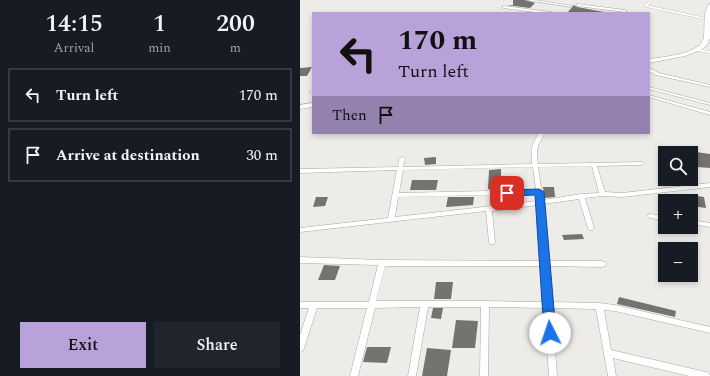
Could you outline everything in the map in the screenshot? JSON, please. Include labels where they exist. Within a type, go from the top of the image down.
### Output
[{"type":"main road","points":[[650,59],[678,56],[697,50],[705,44],[708,32],[706,16],[702,11],[708,0]]},
{"type":"main road","points":[[650,59],[676,54],[694,48],[701,39],[710,5]]},
{"type":"main road","points":[[300,107],[312,105]]},
{"type":"street","points":[[528,0],[571,6]]},
{"type":"street","points":[[504,7],[531,12],[543,1]]},
{"type":"street","points":[[578,5],[607,11],[625,11]]},
{"type":"street","points":[[650,70],[658,74],[710,86]]},
{"type":"street","points":[[650,88],[710,104]]},
{"type":"street","points":[[650,96],[710,114]]},
{"type":"street","points":[[541,134],[535,144],[536,166],[553,376]]},
{"type":"street","points":[[391,220],[397,195],[402,160]]},
{"type":"street","points":[[300,171],[641,163]]},
{"type":"street","points":[[594,164],[602,194]]},
{"type":"street","points":[[300,230],[489,209],[581,196],[602,194],[622,195],[710,185]]},
{"type":"street","points":[[397,195],[539,192]]},
{"type":"street","points":[[581,196],[591,228]]},
{"type":"street","points":[[489,209],[492,242]]},
{"type":"street","points":[[651,216],[658,217]]},
{"type":"street","points":[[698,223],[710,225]]},
{"type":"street","points":[[300,260],[382,263],[545,265],[602,264]]},
{"type":"street","points":[[354,376],[373,305],[382,263]]},
{"type":"street","points":[[412,376],[426,304]]},
{"type":"street","points":[[484,376],[485,304]]},
{"type":"street","points":[[300,305],[548,304],[599,306],[615,308],[710,330]]},
{"type":"street","points":[[300,348],[314,305]]},
{"type":"street","points":[[599,306],[612,376]]},
{"type":"street","points":[[608,353],[706,376]]},
{"type":"lane","points":[[650,0],[646,6],[706,16]]},
{"type":"lane","points":[[697,50],[710,52]]},
{"type":"building","points":[[513,0],[525,0],[535,3],[530,8],[507,5],[513,5]]},
{"type":"building","points":[[574,5],[577,7],[604,12],[568,12]]},
{"type":"building","points":[[312,67],[307,76],[300,76],[300,68]]},
{"type":"building","points":[[698,152],[710,154],[710,168],[698,167]]},
{"type":"building","points":[[436,157],[436,164],[425,165],[424,158]]},
{"type":"building","points":[[501,169],[501,179],[513,179],[513,189],[488,189],[489,170]]},
{"type":"building","points":[[412,180],[438,180],[436,190],[410,190]]},
{"type":"building","points":[[543,187],[554,187],[555,197],[544,198]]},
{"type":"building","points":[[698,196],[704,197],[706,208],[698,207]]},
{"type":"building","points":[[316,197],[328,197],[325,206],[313,207]]},
{"type":"building","points":[[448,197],[474,197],[473,205],[446,207]]},
{"type":"building","points":[[582,234],[584,239],[564,240],[562,235]]},
{"type":"building","points":[[324,265],[340,266],[335,280],[318,280]]},
{"type":"building","points":[[436,282],[453,282],[451,299],[434,299]]},
{"type":"building","points":[[619,297],[676,311],[675,317],[617,304]]},
{"type":"building","points":[[433,308],[443,308],[441,319],[431,318]]},
{"type":"building","points":[[456,320],[478,321],[475,348],[452,348]]},
{"type":"building","points":[[367,347],[391,347],[387,363],[363,362]]},
{"type":"building","points":[[427,348],[451,350],[447,376],[422,376]]},
{"type":"route","points":[[507,193],[539,192],[550,333]]}]
